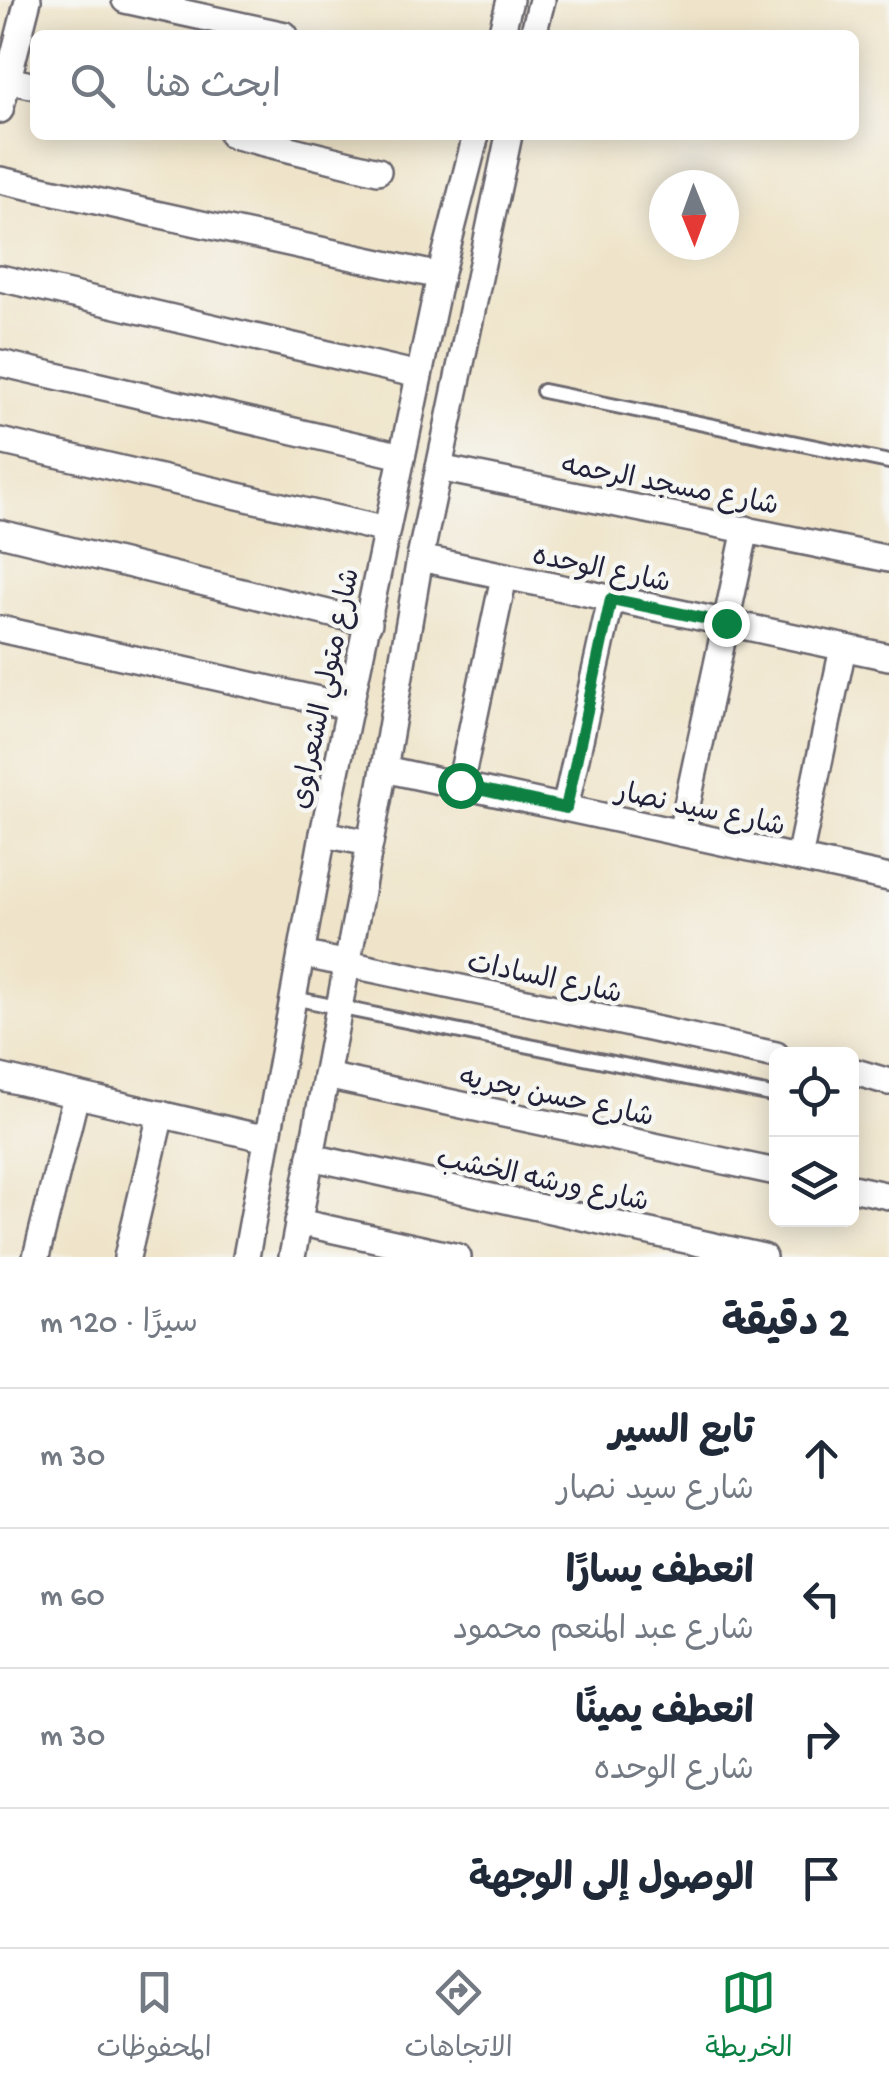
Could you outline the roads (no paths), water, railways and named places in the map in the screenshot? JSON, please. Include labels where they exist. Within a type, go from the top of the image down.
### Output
[{"type":"street","points":[[0,110],[4,79],[28,0]]},
{"type":"street","points":[[125,0],[262,30]]},
{"type":"street","points":[[502,30],[510,0]]},
{"type":"street","points":[[534,30],[542,0]]},
{"type":"street","points":[[4,79],[30,85]]},
{"type":"street","points":[[252,140],[378,171]]},
{"type":"street","name":"شارع متولي الشعراوى","points":[[246,1257],[323,834],[440,276],[475,140]]},
{"type":"street","points":[[292,1257],[420,558],[508,140]]},
{"type":"street","points":[[0,180],[440,276]]},
{"type":"street","points":[[0,278],[419,375]]},
{"type":"street","points":[[0,364],[402,456]]},
{"type":"street","points":[[0,441],[386,530]]},
{"type":"street","name":"شارع مسجد الرحمه","points":[[439,468],[889,559]]},
{"type":"street","points":[[394,493],[432,500]]},
{"type":"street","points":[[680,833],[746,529]]},
{"type":"street","points":[[0,533],[369,623]]},
{"type":"street","name":"شارع الوحده","points":[[420,558],[889,657]]},
{"type":"street","points":[[460,785],[504,577]]},
{"type":"street","points":[[566,808],[611,599]]},
{"type":"street","points":[[0,628],[350,707]]},
{"type":"street","points":[[798,858],[843,648]]},
{"type":"street","name":"شارع سيد نصار","points":[[384,769],[889,878]]},
{"type":"street","points":[[323,834],[370,843]]},
{"type":"street","name":"شارع السادات","points":[[301,954],[769,1054]]},
{"type":"street","points":[[859,1073],[889,1082]]},
{"type":"street","name":"شارع حسن بحريه","points":[[326,1076],[769,1171]]},
{"type":"street","points":[[0,1077],[268,1138]]},
{"type":"street","points":[[36,1257],[76,1094]]},
{"type":"street","points":[[127,1257],[161,1114]]},
{"type":"street","name":"شارع ورشه الخشب","points":[[311,1157],[763,1257]]},
{"type":"street","points":[[859,1190],[889,1196]]},
{"type":"street","points":[[298,1222],[458,1257]]},
{"type":"lane","points":[[543,391],[889,462]]},
{"type":"lane","points":[[293,998],[769,1095]]}]
